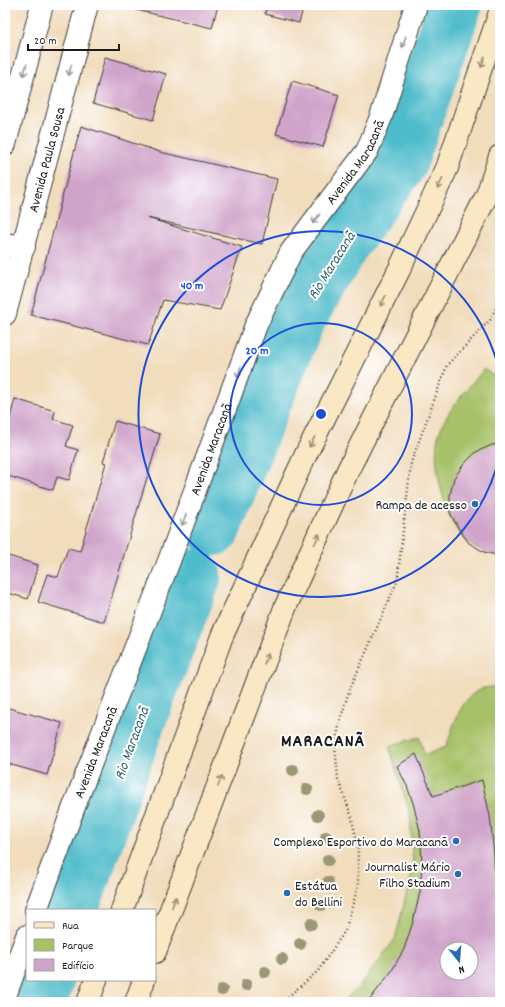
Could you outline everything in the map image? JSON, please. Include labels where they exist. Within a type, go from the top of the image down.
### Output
[{"type":"main road","points":[[122,909],[222,636],[306,454],[400,268],[447,168],[500,12]]},
{"type":"main road","points":[[156,949],[285,608],[348,470],[487,195],[500,156]]},
{"type":"main road","points":[[88,1002],[96,981]]},
{"type":"main road","points":[[136,1002],[144,981]]},
{"type":"street","points":[[5,144],[42,5]]},
{"type":"street","name":"Avenida Paula Sousa","points":[[5,314],[14,246],[88,5]]},
{"type":"street","name":"Avenida Maracanã","points":[[36,909],[169,561],[256,325],[291,252],[367,151],[382,118],[416,5]]},
{"type":"street","points":[[5,996],[26,939]]},
{"type":"path","points":[[282,1002],[318,971],[345,931],[358,886],[358,846],[351,815],[338,779],[335,745],[341,717],[349,691],[397,582],[412,463],[447,365],[490,320],[500,300]]},
{"type":"green space","points":[[500,366],[500,556],[480,549],[469,543],[453,522],[442,494],[436,449],[441,427],[457,401],[484,369],[495,377],[495,373]]},
{"type":"green space","name":"Complexo Esportivo do Maracanã","points":[[500,686],[500,1002],[342,1002],[359,987],[395,939],[413,868],[410,814],[389,746],[419,737],[425,755],[446,747],[455,721],[464,705],[476,692],[484,688]]},
{"type":"building","points":[[124,5],[218,5],[212,28],[124,7]]},
{"type":"building","points":[[267,5],[304,5],[299,23],[265,14]]},
{"type":"building","points":[[105,57],[166,74],[153,120],[93,103]]},
{"type":"building","points":[[292,81],[339,95],[323,147],[276,134]]},
{"type":"building","points":[[81,126],[160,152],[277,179],[262,244],[147,218],[242,247],[220,310],[163,300],[148,345],[31,315]]},
{"type":"building","points":[[500,366],[500,387],[498,387],[496,385],[495,373]]},
{"type":"building","points":[[15,399],[55,411],[53,419],[73,425],[66,446],[78,450],[69,480],[57,477],[53,490],[5,475],[5,417],[10,418]]},
{"type":"building","points":[[115,421],[160,434],[104,622],[38,602],[47,574],[58,577],[68,548],[80,551],[106,463],[103,462]]},
{"type":"building","name":"Rampa de acesso","points":[[500,444],[500,556],[484,552],[469,543],[458,528],[450,513],[450,495],[454,478],[464,464],[476,452],[492,445]]},
{"type":"building","points":[[5,555],[38,565],[28,599],[5,592]]},
{"type":"building","points":[[5,707],[62,723],[47,775],[5,763]]},
{"type":"building","name":"Complexo Esportivo do Maracanã","points":[[416,754],[433,796],[482,780],[490,816],[495,885],[500,887],[500,1002],[368,1002],[391,972],[404,949],[413,922],[420,892],[422,863],[420,831],[407,786],[397,766]]},
{"type":"waterway","name":"Rio Maracanã","points":[[213,529],[297,321],[343,242],[400,162],[455,5]]},
{"type":"waterway","name":"Rio Maracanã","points":[[71,909],[140,716],[194,577]]},
{"type":"waterway","name":"Rio Maracanã","points":[[39,1002],[47,981]]},
{"type":"place","name":"Rampa de acesso","points":[[475,504]]},
{"type":"place","name":"Complexo Esportivo do Maracanã","points":[[456,841]]},
{"type":"place","name":"Journalist Mário Filho Stadium","points":[[458,874]]},
{"type":"place","name":"Estátua do Bellini","points":[[287,893]]},
{"type":"district","name":"MARACANÃ","points":[[323,740]]}]
